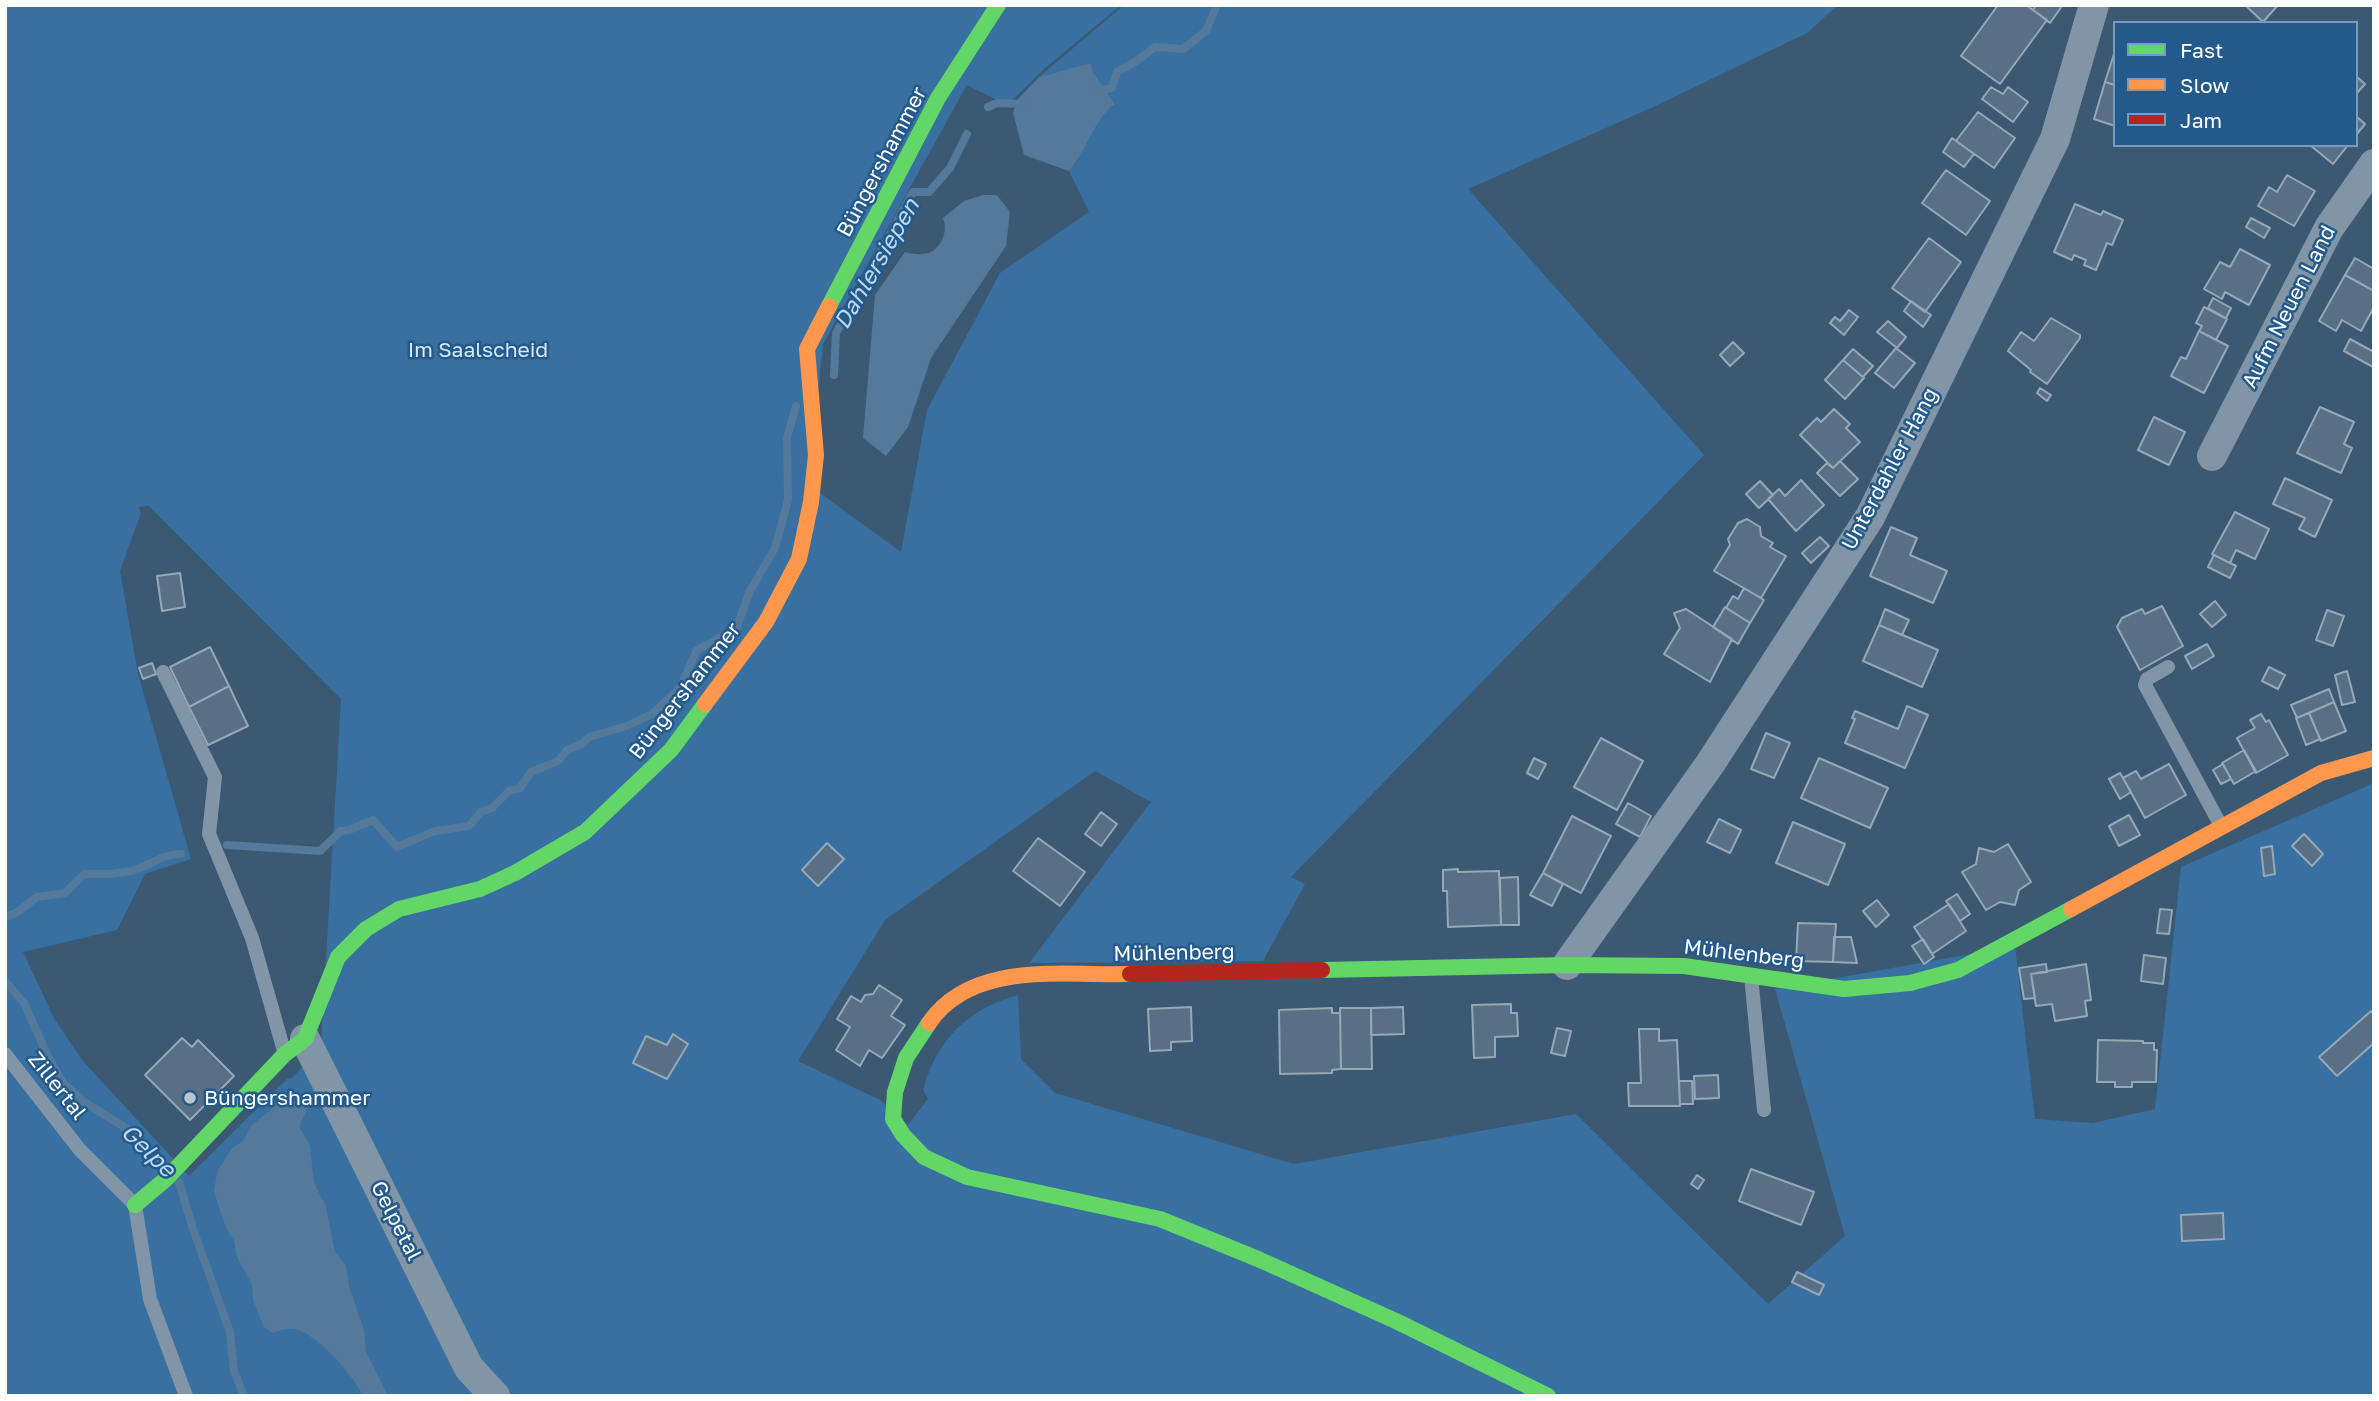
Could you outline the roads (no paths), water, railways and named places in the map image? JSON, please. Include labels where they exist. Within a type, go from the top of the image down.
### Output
[{"type":"street","name":"Büngershammer","points":[[135,1205],[166,1179],[295,1047],[338,957],[366,929],[399,909],[480,889],[515,873],[585,832],[671,750],[766,622],[799,559],[811,502],[816,455],[807,349],[938,98],[998,5]]},
{"type":"street","name":"Unterdahler Hang","points":[[1567,965],[1710,764],[1870,517],[2055,139],[2094,5]]},
{"type":"street","name":"Aufm Neuen Land","points":[[2212,456],[2329,228],[2374,163]]},
{"type":"street","name":"Mühlenberg","points":[[1548,1396],[1373,1311],[1258,1259],[1160,1219],[967,1177],[923,1157],[893,1119],[895,1092],[906,1058],[939,1009],[988,981],[1021,975],[1567,965],[1684,966],[1844,989],[1910,983],[1958,970],[2321,773],[2374,758]]},
{"type":"street","name":"Gelpetal","points":[[295,1047],[469,1368],[495,1396]]},
{"type":"lane","points":[[2168,667],[2147,679],[2146,685],[2222,827]]},
{"type":"lane","points":[[163,672],[215,777],[209,834],[295,1047]]},
{"type":"lane","points":[[1751,975],[1763,1111]]},
{"type":"lane","name":"Zillertal","points":[[5,1054],[80,1150],[135,1205]]},
{"type":"lane","points":[[135,1205],[150,1299],[186,1396]]},
{"type":"waterway","name":"Dahlersiepen","points":[[1095,91],[1112,88],[1117,72],[1155,47],[1183,49],[1206,31],[1217,5]]},
{"type":"waterway","name":"Dahlersiepen","points":[[988,107],[997,103],[1024,104]]},
{"type":"waterway","name":"Dahlersiepen","points":[[873,265],[913,192],[929,192],[950,168],[967,134]]},
{"type":"waterway","name":"Dahlersiepen","points":[[834,375],[836,333],[840,326]]},
{"type":"waterway","name":"Dahlersiepen","points":[[227,845],[320,851],[341,831],[373,820],[397,847],[435,831],[469,826],[481,812],[492,808],[509,791],[520,788],[531,772],[558,761],[567,750],[582,744],[589,737],[627,726],[652,714],[680,688],[697,650],[736,629],[750,591],[775,548],[788,500],[787,438],[796,406]]},
{"type":"waterway","name":"Dahlersiepen","points":[[5,917],[16,913],[37,897],[65,893],[84,874],[128,872],[168,856],[181,854]]},
{"type":"waterway","name":"Gelpe","points":[[5,981],[24,1003],[50,1061],[64,1084],[84,1102],[126,1128],[165,1164]]},
{"type":"waterway","name":"Gelpe","points":[[179,1182],[230,1332],[234,1371],[244,1396]]},
{"type":"place","name":"Büngershammer","points":[[190,1098]]},
{"type":"park label","name":"Im Saalscheid","points":[[478,350]]}]
